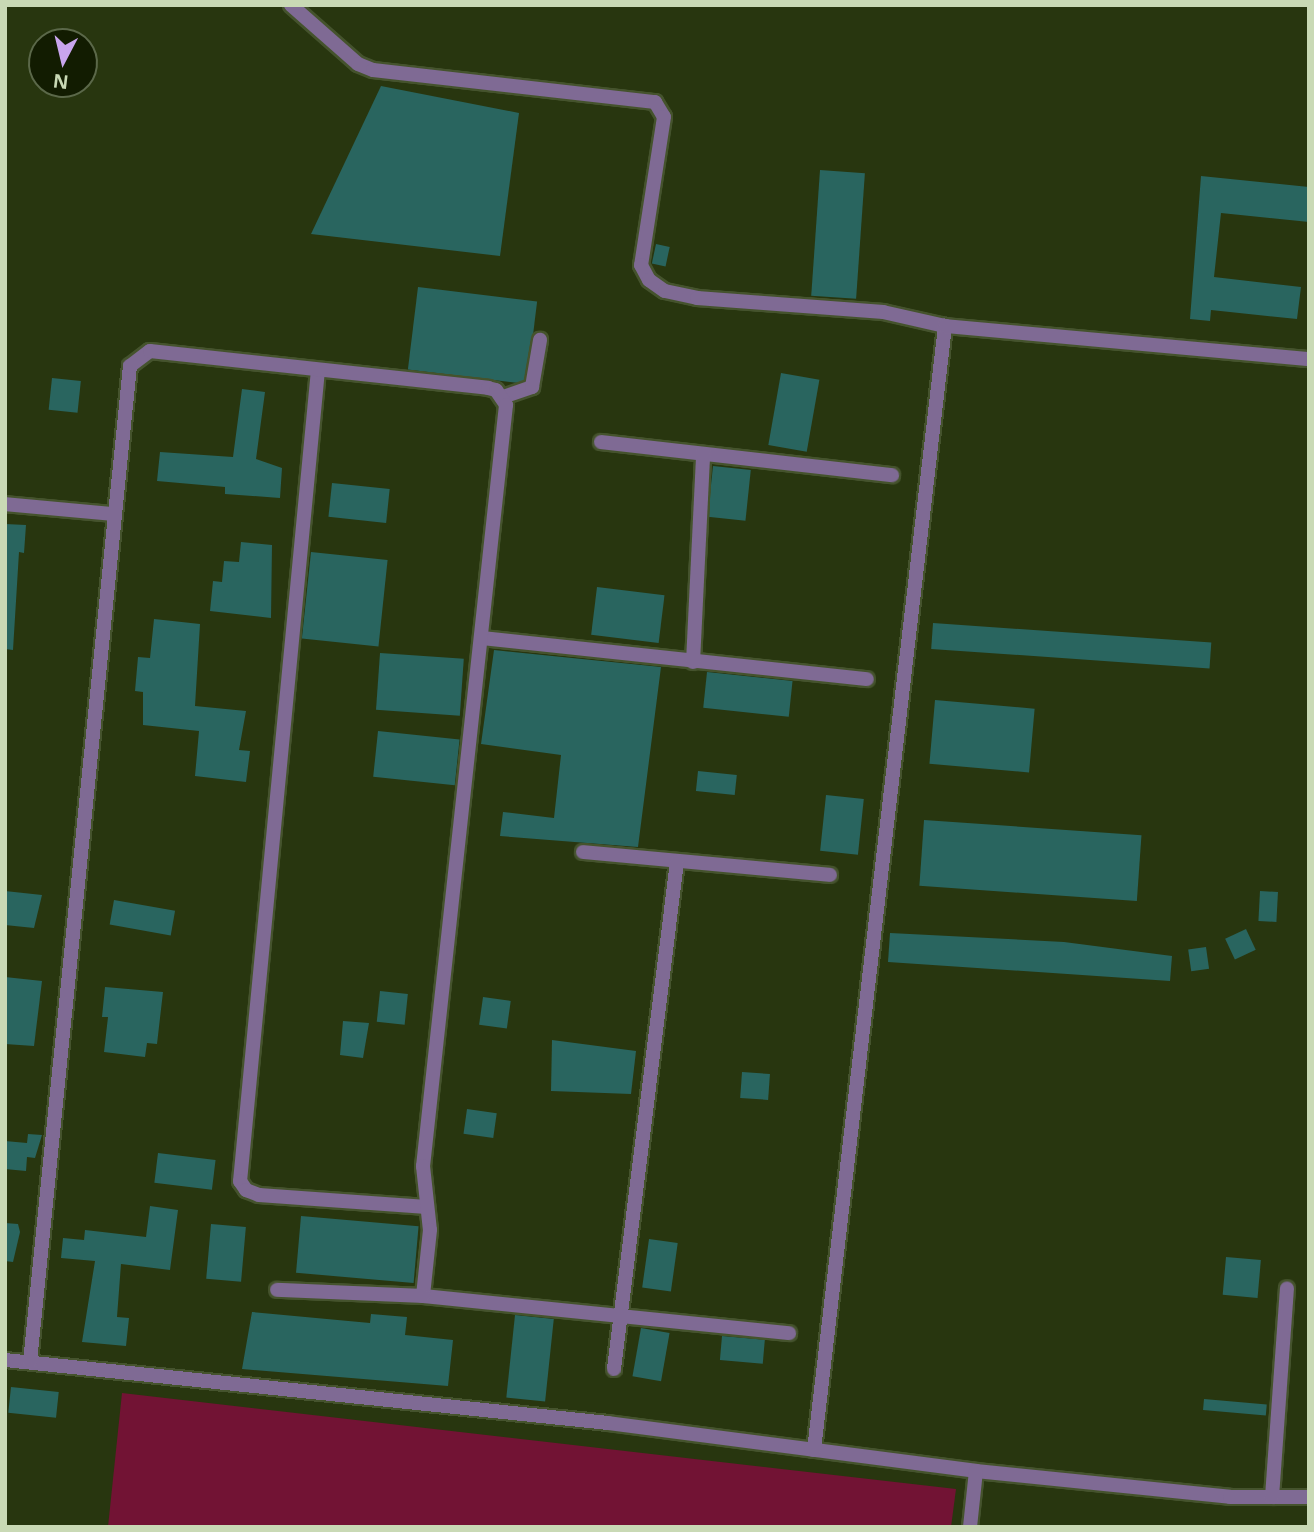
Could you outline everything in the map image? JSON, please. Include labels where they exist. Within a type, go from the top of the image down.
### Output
[{"type":"street","points":[[291,5],[358,64],[373,70],[655,102],[664,117],[641,265],[649,280],[666,291],[697,298],[883,312],[945,326],[1309,359]]},
{"type":"street","points":[[814,1450],[945,326]]},
{"type":"street","points":[[503,397],[532,387],[540,340]]},
{"type":"street","points":[[30,1362],[113,514],[130,366],[138,356],[150,351],[488,388],[503,397],[506,415],[423,1166],[430,1230],[423,1296]]},
{"type":"street","points":[[317,370],[240,1181],[246,1190],[259,1195],[427,1207]]},
{"type":"street","points":[[601,442],[892,475]]},
{"type":"street","points":[[693,662],[703,454]]},
{"type":"street","points":[[5,504],[113,514]]},
{"type":"street","points":[[482,638],[867,679]]},
{"type":"street","points":[[583,852],[830,874]]},
{"type":"street","points":[[614,1369],[677,862]]},
{"type":"street","points":[[1272,1497],[1287,1289]]},
{"type":"street","points":[[277,1290],[423,1296],[789,1333]]},
{"type":"street","points":[[5,1360],[608,1423],[975,1471],[1230,1497],[1309,1497]]},
{"type":"street","points":[[970,1527],[975,1471]]},
{"type":"shaded area","points":[[122,1393],[956,1489],[951,1527],[108,1527]]},
{"type":"building","points":[[381,86],[519,113],[500,256],[311,234]]},
{"type":"building","points":[[820,170],[865,173],[856,299],[811,296]]},
{"type":"building","points":[[1201,176],[1309,187],[1309,222],[1221,213],[1214,277],[1301,287],[1297,319],[1211,310],[1210,321],[1190,319]]},
{"type":"building","points":[[656,244],[670,247],[666,266],[652,264]]},
{"type":"building","points":[[418,287],[537,302],[527,384],[408,369]]},
{"type":"building","points":[[781,373],[819,380],[807,452],[768,445]]},
{"type":"building","points":[[52,378],[81,381],[77,413],[49,410]]},
{"type":"building","points":[[242,389],[265,392],[256,459],[282,468],[280,498],[225,494],[225,487],[157,481],[160,452],[233,457]]},
{"type":"building","points":[[713,466],[751,470],[745,521],[708,517]]},
{"type":"building","points":[[332,483],[390,489],[386,523],[328,517]]},
{"type":"building","points":[[5,524],[26,525],[24,553],[19,552],[13,650],[5,649]]},
{"type":"building","points":[[241,542],[272,545],[271,618],[210,611],[213,581],[222,582],[224,561],[239,562]]},
{"type":"building","points":[[311,552],[388,560],[378,647],[302,639]]},
{"type":"building","points":[[597,587],[664,595],[659,643],[591,635]]},
{"type":"building","points":[[154,619],[200,624],[195,706],[246,711],[239,750],[250,751],[246,782],[195,776],[199,731],[143,725],[143,692],[135,691],[138,657],[150,658]]},
{"type":"building","points":[[933,623],[1211,642],[1210,668],[931,649]]},
{"type":"building","points":[[494,650],[661,667],[638,847],[500,836],[503,812],[554,818],[561,755],[481,744]]},
{"type":"building","points":[[380,653],[464,659],[460,716],[376,710]]},
{"type":"building","points":[[707,672],[793,681],[789,717],[703,708]]},
{"type":"building","points":[[935,700],[1035,709],[1029,772],[929,764]]},
{"type":"building","points":[[378,731],[460,740],[455,785],[373,777]]},
{"type":"building","points":[[698,771],[737,775],[735,795],[696,791]]},
{"type":"building","points":[[826,795],[864,799],[858,855],[820,851]]},
{"type":"building","points":[[924,820],[1141,835],[1137,901],[919,886]]},
{"type":"building","points":[[5,891],[42,895],[34,928],[5,925]]},
{"type":"building","points":[[1260,891],[1278,892],[1276,922],[1258,921]]},
{"type":"building","points":[[114,900],[175,911],[171,935],[110,925]]},
{"type":"building","points":[[1246,929],[1256,950],[1235,960],[1225,939]]},
{"type":"building","points":[[890,933],[1064,942],[1172,956],[1170,981],[888,962]]},
{"type":"building","points":[[1206,947],[1209,969],[1191,971],[1188,950]]},
{"type":"building","points":[[5,977],[42,981],[34,1046],[5,1044]]},
{"type":"building","points":[[105,987],[163,992],[157,1044],[147,1043],[145,1057],[104,1052],[108,1017],[102,1017]]},
{"type":"building","points":[[380,991],[408,994],[405,1025],[377,1022]]},
{"type":"building","points":[[483,997],[511,1001],[507,1029],[479,1025]]},
{"type":"building","points":[[343,1021],[369,1023],[363,1058],[340,1055]]},
{"type":"building","points":[[552,1040],[636,1051],[631,1094],[551,1091]]},
{"type":"building","points":[[742,1072],[770,1074],[768,1100],[740,1098]]},
{"type":"building","points":[[467,1109],[497,1113],[493,1138],[464,1134]]},
{"type":"building","points":[[28,1134],[42,1135],[35,1158],[27,1157],[26,1171],[5,1169],[5,1141],[27,1143]]},
{"type":"building","points":[[158,1153],[216,1160],[212,1190],[154,1183]]},
{"type":"building","points":[[150,1206],[178,1210],[170,1270],[121,1264],[117,1317],[129,1318],[126,1346],[82,1342],[95,1261],[61,1258],[63,1238],[84,1240],[85,1230],[146,1237]]},
{"type":"building","points":[[301,1216],[419,1226],[414,1283],[296,1273]]},
{"type":"building","points":[[5,1223],[18,1224],[20,1232],[13,1262],[5,1261]]},
{"type":"building","points":[[211,1224],[246,1227],[241,1282],[206,1279]]},
{"type":"building","points":[[649,1239],[678,1243],[671,1292],[642,1288]]},
{"type":"building","points":[[1226,1257],[1261,1260],[1258,1298],[1223,1295]]},
{"type":"building","points":[[252,1312],[370,1323],[371,1314],[407,1317],[405,1335],[453,1340],[448,1386],[242,1369]]},
{"type":"building","points":[[515,1315],[554,1319],[545,1402],[506,1398]]},
{"type":"building","points":[[641,1328],[670,1333],[661,1381],[632,1376]]},
{"type":"building","points":[[722,1336],[765,1340],[763,1364],[720,1360]]},
{"type":"building","points":[[11,1387],[59,1392],[56,1418],[8,1413]]},
{"type":"building","points":[[1204,1399],[1267,1404],[1266,1415],[1203,1410]]}]
